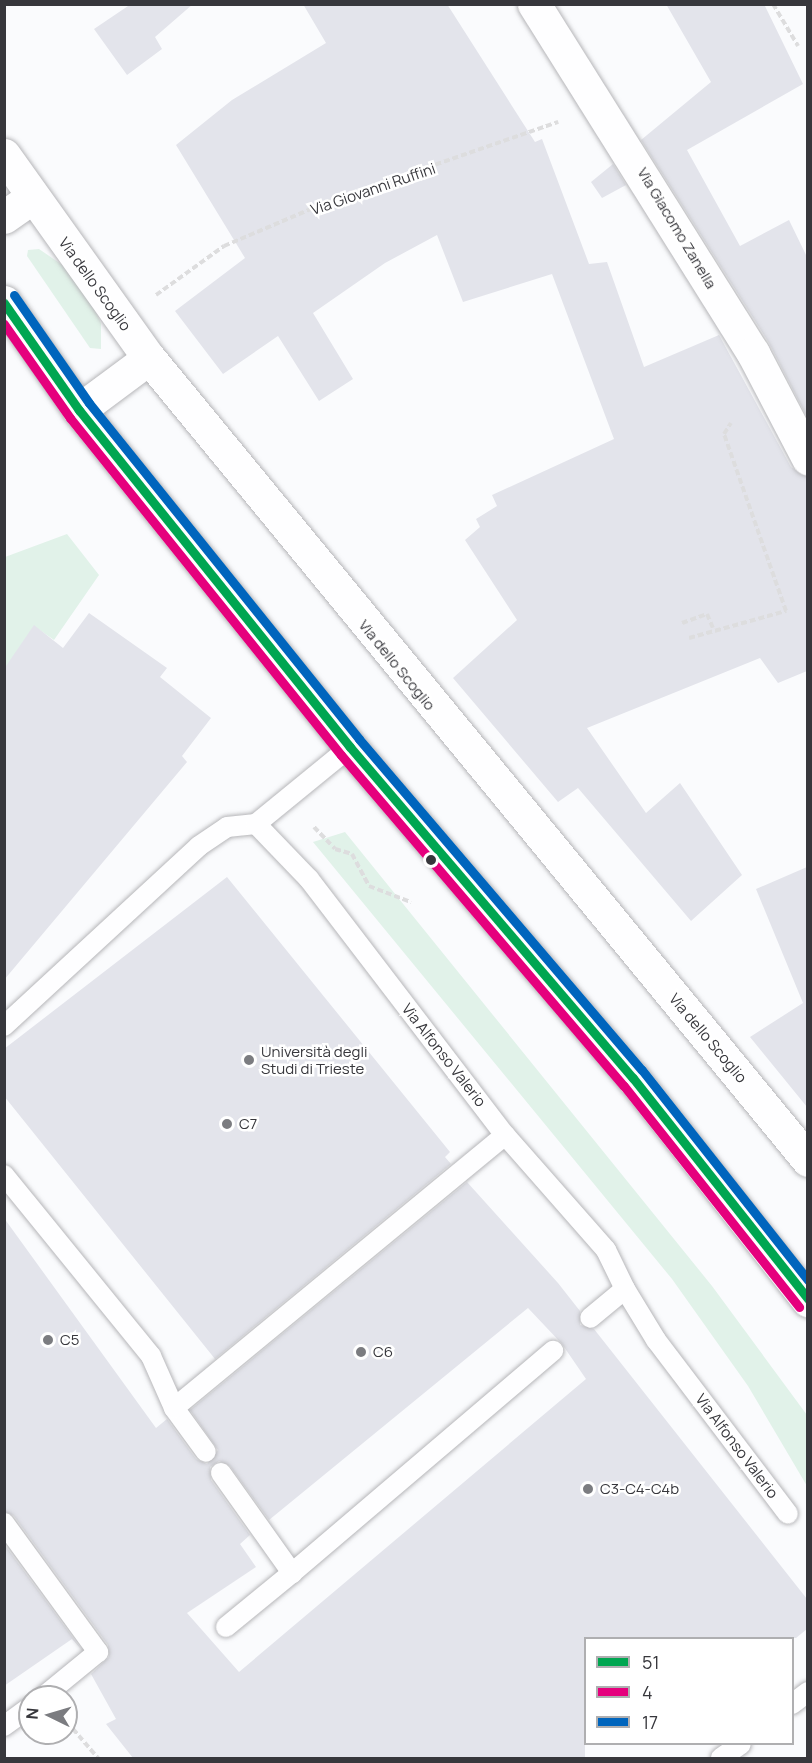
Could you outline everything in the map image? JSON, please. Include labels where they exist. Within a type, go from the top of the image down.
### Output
[{"type":"street","name":"Via Giacomo Zanella","points":[[534,4],[601,105],[753,353],[807,458]]},
{"type":"street","name":"Via dello Scoglio","points":[[4,155],[31,198],[149,358],[807,1160]]},
{"type":"street","points":[[4,217],[31,198]]},
{"type":"street","points":[[4,302],[79,410],[350,747],[633,1078],[807,1300]]},
{"type":"street","points":[[79,410],[149,358]]},
{"type":"lane","points":[[4,1026],[199,846],[227,827],[256,824],[350,747]]},
{"type":"lane","name":"Via Alfonso Valerio","points":[[256,824],[309,879],[505,1135],[606,1250],[625,1289],[656,1340],[788,1514]]},
{"type":"lane","points":[[174,1407],[505,1135]]},
{"type":"lane","points":[[4,1175],[150,1356],[174,1407],[206,1452]]},
{"type":"lane","points":[[590,1318],[625,1289]]},
{"type":"lane","points":[[226,1627],[553,1351]]},
{"type":"lane","points":[[221,1473],[292,1573]]},
{"type":"lane","points":[[4,1523],[98,1652],[58,1685]]},
{"type":"lane","points":[[794,1702],[807,1692]]},
{"type":"lane","points":[[4,1726],[18,1716]]},
{"type":"lane","points":[[721,1758],[738,1745]]},
{"type":"path","points":[[773,4],[798,46]]},
{"type":"path","name":"Via Giovanni Ruffini","points":[[156,295],[224,246],[325,203],[601,105]]},
{"type":"path","points":[[689,638],[713,628],[786,611],[724,434],[731,423]]},
{"type":"path","points":[[682,623],[707,614],[713,628]]},
{"type":"path","points":[[314,827],[335,849],[352,854],[369,886],[411,902]]},
{"type":"path","points":[[78,1735],[98,1758]]},
{"type":"shaded area","points":[[39,249],[74,273],[101,323],[101,349],[90,348],[27,256],[28,250]]},
{"type":"shaded area","points":[[67,534],[99,575],[54,640],[34,626],[5,669],[5,557]]},
{"type":"shaded area","points":[[345,832],[712,1286],[807,1415],[807,1486],[748,1386],[672,1279],[313,842]]},
{"type":"building","points":[[131,4],[193,4],[155,37],[162,49],[127,75],[94,29]]},
{"type":"building","points":[[303,4],[447,4],[535,142],[542,139],[589,264],[607,262],[644,367],[719,335],[791,467],[807,477],[807,671],[778,683],[760,658],[587,728],[646,813],[680,783],[742,875],[691,921],[578,788],[558,802],[453,678],[517,620],[465,540],[480,527],[476,519],[497,506],[492,495],[614,439],[552,274],[463,302],[437,235],[385,263],[313,313],[353,379],[319,401],[278,336],[223,374],[175,311],[245,258],[176,145],[232,100],[326,43]]},
{"type":"building","points":[[666,4],[764,4],[803,84],[687,150],[740,246],[789,220],[807,257],[807,417],[769,343],[641,140],[711,82]]},
{"type":"building","points":[[613,164],[626,185],[602,198],[591,182]]},
{"type":"building","points":[[89,613],[167,668],[160,677],[211,718],[182,756],[187,762],[4,980],[4,669],[34,625],[63,648]]},
{"type":"building","points":[[807,867],[807,1107],[750,1037],[803,1003],[756,889]]},
{"type":"building","name":"C7","points":[[227,877],[450,1152],[445,1157],[451,1164],[215,1359],[4,1096],[4,1049]]},
{"type":"building","points":[[467,1182],[558,1283],[580,1311],[580,1325],[594,1329],[807,1599],[807,1629],[796,1638],[584,1637],[585,1758],[133,1758],[106,1724],[116,1719],[91,1674],[109,1657],[108,1645],[14,1516],[4,1511],[4,1218],[156,1428],[167,1419],[196,1459],[207,1464],[218,1450],[190,1410]],"holes":[[[528,1308],[562,1344],[586,1379],[239,1672],[187,1613],[256,1567],[240,1544],[250,1535],[211,1480],[210,1467],[219,1461],[230,1466],[269,1520]]]},
{"type":"building","points":[[4,1544],[82,1650],[72,1639],[4,1686]]},
{"type":"transit line","name":"17","points":[[14,295],[89,403],[359,739],[642,1070],[808,1280]]},
{"type":"transit line","name":"51","points":[[4,303],[79,410],[350,747],[633,1078],[808,1299]]},
{"type":"transit line","name":"4","points":[[4,324],[70,418],[341,755],[624,1086],[799,1307]]},
{"type":"place","name":"Università degli Studi di Trieste","points":[[249,1060]]},
{"type":"place","name":"C7","points":[[227,1124]]},
{"type":"place","name":"C5","points":[[48,1340]]},
{"type":"place","name":"C6","points":[[361,1352]]},
{"type":"place","name":"C3-C4-C4b","points":[[588,1489]]}]
